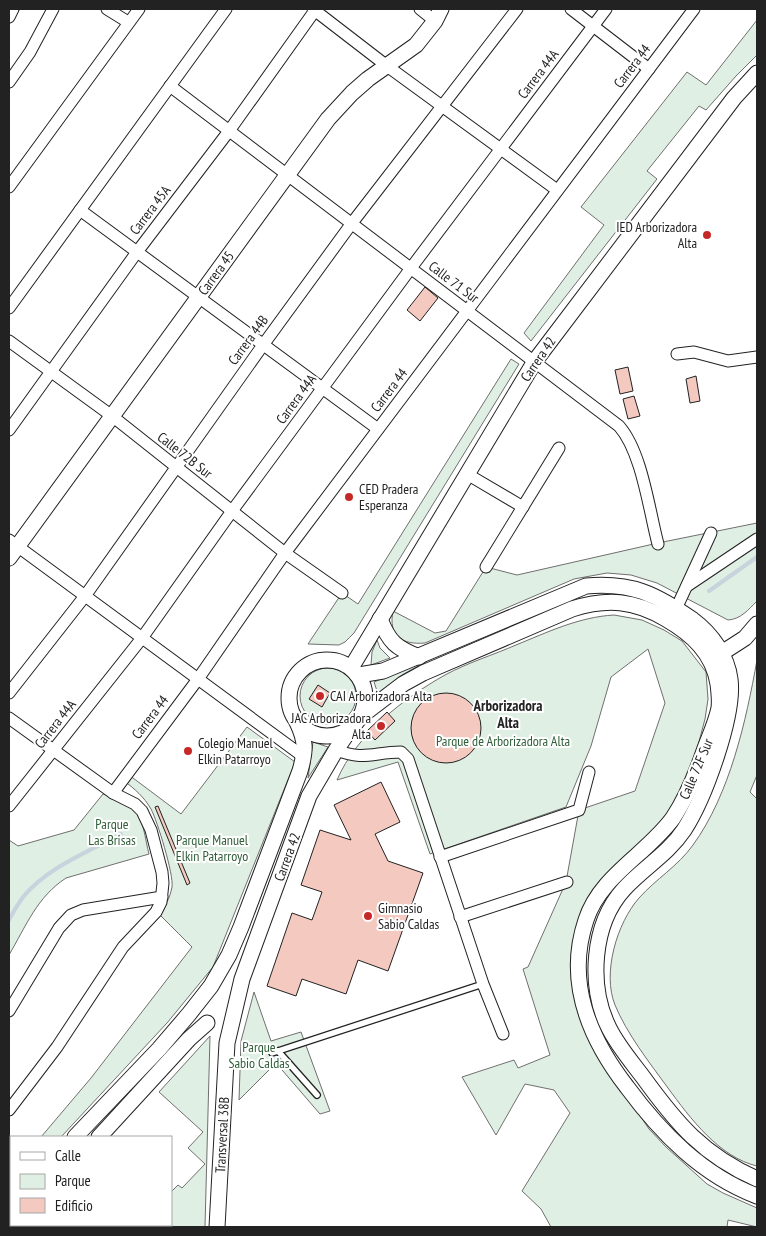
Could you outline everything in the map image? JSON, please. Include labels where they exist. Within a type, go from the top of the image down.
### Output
[{"type":"street","points":[[9,17],[13,9]]},
{"type":"street","points":[[9,82],[30,52],[53,9]]},
{"type":"street","points":[[107,9],[128,22]]},
{"type":"street","points":[[9,187],[139,9]]},
{"type":"street","points":[[9,308],[226,9]]},
{"type":"street","points":[[315,9],[387,66],[557,190]]},
{"type":"street","name":"Carrera 45A","points":[[9,430],[137,252],[229,131],[315,9]]},
{"type":"street","points":[[420,9],[440,13]]},
{"type":"street","name":"Carrera 44B","points":[[9,693],[84,596],[352,223],[517,9]]},
{"type":"street","points":[[571,9],[649,69]]},
{"type":"street","name":"Carrera 44A","points":[[9,806],[142,638],[322,388],[606,9]]},
{"type":"street","name":"Carrera 44","points":[[113,793],[198,679],[285,553],[694,9]]},
{"type":"street","name":"Carrera 45","points":[[12,548],[112,416],[328,118],[352,93],[416,45],[440,13]]},
{"type":"street","name":"Carrera 42","points":[[355,672],[380,619],[535,361],[734,98],[757,73]]},
{"type":"street","name":"Calle 71 Sur","points":[[170,86],[610,418],[629,438],[638,461],[658,544]]},
{"type":"street","points":[[80,210],[378,429]]},
{"type":"street","name":"Calle 72B Sur","points":[[9,341],[50,373],[112,416],[285,553],[342,593]]},
{"type":"street","points":[[677,354],[694,352],[728,361],[757,357]]},
{"type":"street","points":[[486,567],[559,448]]},
{"type":"street","points":[[467,474],[523,506]]},
{"type":"street","points":[[676,609],[711,533]]},
{"type":"street","points":[[687,586],[757,539]]},
{"type":"street","points":[[12,548],[84,596],[304,757]]},
{"type":"street","name":"Calle 72F Sur","points":[[355,672],[378,673],[586,586],[604,585],[634,589],[664,600],[699,625],[730,679],[729,708],[718,750],[702,795],[690,820],[672,845],[633,880],[616,900],[607,917],[598,948],[596,980],[601,1010],[609,1028],[619,1045],[665,1108],[696,1140],[739,1171],[757,1179]]},
{"type":"street","name":"Calle 72F Sur","points":[[357,721],[403,684],[423,673],[572,608],[597,602],[630,604],[662,616],[692,635],[717,657],[719,706],[714,726],[692,784],[672,818],[652,842],[601,892],[591,906],[581,936],[578,973],[580,994],[588,1022],[602,1051],[612,1068],[650,1118],[673,1142],[708,1170],[726,1182],[757,1196]]},
{"type":"street","points":[[380,619],[390,641],[402,650],[419,657]]},
{"type":"street","points":[[717,657],[745,638],[757,624]]},
{"type":"street","points":[[325,659],[337,660],[355,672],[365,695],[364,706],[357,721],[345,731],[335,735],[325,736],[309,732],[297,722],[291,711],[290,694],[295,677],[303,668],[313,662],[325,659]]},
{"type":"street","points":[[9,718],[113,793],[135,804],[146,817],[162,872],[162,897],[156,912],[123,947],[57,1047],[9,1110]]},
{"type":"street","name":"Carrera 42","points":[[236,1005],[244,971],[305,807],[314,786],[336,750],[357,721]]},
{"type":"street","name":"Carrera 42","points":[[211,986],[242,927],[296,785],[304,757],[305,742],[297,722]]},
{"type":"street","points":[[336,750],[359,756],[401,752],[408,759],[483,984],[503,1034]]},
{"type":"street","points":[[440,857],[578,810],[589,772]]},
{"type":"street","points":[[460,917],[566,882]]},
{"type":"street","points":[[9,1011],[59,928],[71,915],[83,910],[162,897]]},
{"type":"street","points":[[76,1136],[159,1049],[211,986],[217,983],[226,983],[234,990],[236,1005],[225,1022],[210,1024],[189,1039],[100,1136]]},
{"type":"street","points":[[200,1001],[200,1013],[227,1043]]},
{"type":"street","name":"Transversal 38B","points":[[217,1227],[227,1043],[236,1005]]},
{"type":"lane","points":[[317,1095],[275,1052],[483,984]]},
{"type":"green space","points":[[757,20],[757,55],[706,110],[699,106],[647,171],[657,179],[531,341],[524,333],[604,225],[581,207],[687,72],[706,85]]},
{"type":"green space","points":[[511,359],[519,364],[354,633],[339,645],[308,644],[342,593],[358,604]]},
{"type":"green space","points":[[757,523],[757,601],[737,618],[728,620],[657,583],[631,575],[607,573],[574,579],[425,643],[403,640],[398,637],[393,627],[393,611],[435,633],[446,631],[486,567],[517,575]]},
{"type":"green space","name":"Parque de Arborizadora Alta","points":[[614,615],[642,620],[682,641],[706,672],[708,699],[696,753],[685,785],[660,824],[607,879],[578,958],[595,1048],[649,1129],[707,1184],[757,1208],[757,1227],[728,1220],[727,1227],[551,1227],[541,1209],[522,1191],[570,1113],[554,1090],[525,1084],[496,1135],[462,1077],[514,1060],[518,1068],[550,1055],[523,969],[528,967],[566,882],[579,810],[635,791],[665,703],[648,649],[611,677],[591,746],[566,807],[430,854],[398,762],[337,780],[345,764],[369,733],[398,706],[429,684],[462,667],[552,630],[588,619]]},
{"type":"green space","points":[[377,640],[380,648],[390,658],[371,665],[372,652]]},
{"type":"green space","points":[[757,660],[757,775],[750,792],[757,799],[757,1166],[730,1154],[718,1145],[706,1135],[686,1112],[646,1058],[626,1027],[615,1005],[611,992],[610,978],[611,964],[618,934],[631,908],[646,891],[687,853],[706,825],[717,803],[727,780],[742,732]]},
{"type":"green space","points":[[427,661],[402,675],[378,694],[374,682]]},
{"type":"green space","points":[[328,668],[339,670],[348,676],[354,685],[356,696],[354,707],[348,716],[339,722],[328,724],[317,722],[308,716],[302,707],[300,696],[302,685],[308,676],[317,670]]},
{"type":"green space","name":"Parque Manuel Elkin Patarroyo","points":[[247,727],[295,762],[213,967],[167,1023],[62,1136],[42,1136],[91,1078],[192,947],[160,915],[169,898],[172,887],[168,860],[151,809],[139,794],[124,781],[129,775],[181,814]]},
{"type":"green space","points":[[313,742],[328,747],[308,778]]},
{"type":"green space","name":"Parque Las Brisas","points":[[103,794],[125,802],[136,811],[144,829],[149,854],[66,878],[47,894],[40,903],[9,955],[9,840],[18,846],[74,830]]},
{"type":"green space","name":"Parque Sabio Caldas","points":[[254,992],[271,1041],[301,1032],[330,1111],[320,1114],[276,1063],[239,1100],[241,1041]]},
{"type":"green space","points":[[210,1036],[205,1227],[138,1227],[172,1226],[172,1191],[178,1185],[182,1188],[205,1164],[188,1148],[203,1132],[159,1092]]},
{"type":"building","points":[[425,287],[438,298],[420,321],[407,310]]},
{"type":"building","points":[[628,367],[633,391],[620,394],[615,370]]},
{"type":"building","points":[[696,376],[700,401],[690,403],[686,379]]},
{"type":"building","points":[[634,396],[640,416],[628,419],[623,399]]},
{"type":"building","name":"CAI Arborizadora Alta","points":[[318,685],[330,693],[322,707],[309,699]]},
{"type":"building","points":[[446,693],[465,699],[475,709],[481,728],[475,747],[465,757],[446,763],[427,757],[417,747],[411,728],[417,709],[427,699]]},
{"type":"building","name":"JAC Arborizadora Alta","points":[[387,712],[395,721],[375,740],[367,731]]},
{"type":"building","points":[[381,782],[400,822],[375,834],[388,861],[423,873],[388,971],[358,960],[346,994],[302,979],[296,996],[267,986],[292,913],[312,920],[322,892],[301,885],[320,830],[351,840],[334,805]]},
{"type":"building","points":[[158,806],[190,883],[187,885],[155,807]]},
{"type":"waterway","points":[[709,591],[757,557]]},
{"type":"waterway","points":[[9,920],[23,897],[44,877],[69,861],[121,834]]},
{"type":"place","name":"IED Arborizadora Alta","points":[[707,235]]},
{"type":"place","name":"CED Pradera Esperanza","points":[[349,497]]},
{"type":"place","name":"CAI Arborizadora Alta","points":[[320,696]]},
{"type":"place","name":"JAC Arborizadora Alta","points":[[381,726]]},
{"type":"place","name":"Colegio Manuel Elkin Patarroyo","points":[[188,751]]},
{"type":"place","name":"Gimnasio Sabio Caldas","points":[[368,916]]},
{"type":"district","name":"Arborizadora Alta","points":[[508,714]]}]
